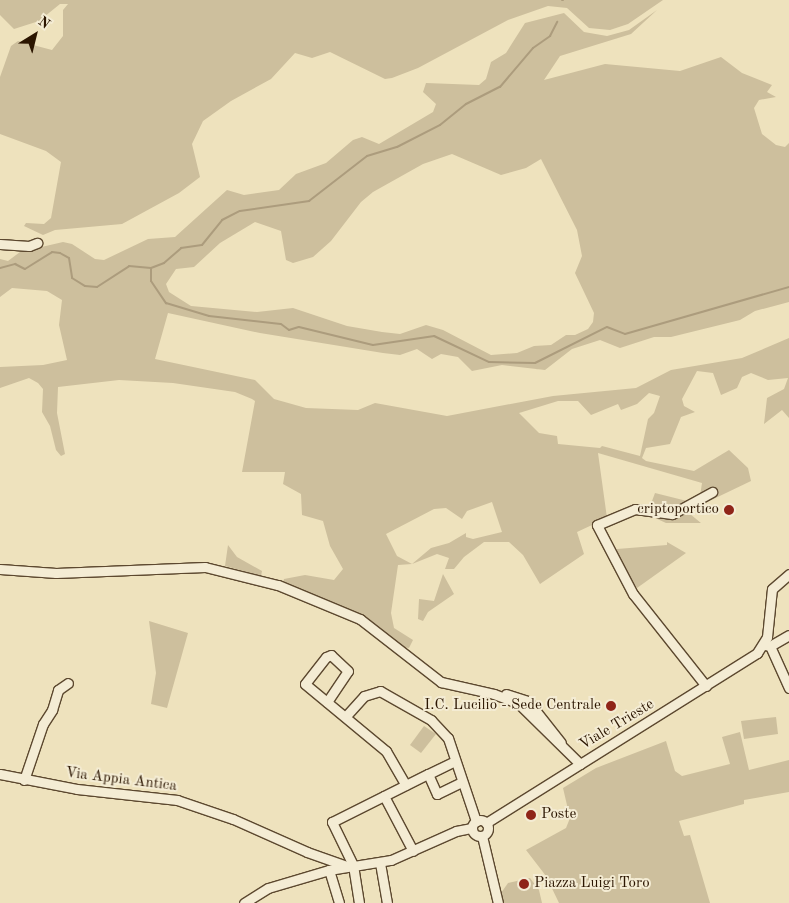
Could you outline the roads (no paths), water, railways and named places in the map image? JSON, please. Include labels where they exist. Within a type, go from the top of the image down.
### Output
[{"type":"street","points":[[0,244],[29,246],[38,243]]},
{"type":"street","points":[[706,686],[633,594],[597,525],[635,509],[672,514],[712,492]]},
{"type":"street","points":[[0,568],[56,573],[186,567],[225,570],[278,585],[348,613],[367,624],[432,677],[451,686],[494,694],[518,696],[528,701],[564,748],[580,764]]},
{"type":"street","points":[[789,574],[772,589],[765,647],[789,688]]},
{"type":"street","name":"Viale Trieste","points":[[486,823],[706,686],[765,647],[789,635]]},
{"type":"street","points":[[327,702],[348,671],[332,655],[326,657],[305,684],[386,751],[406,785]]},
{"type":"street","points":[[24,780],[43,724],[52,710],[58,690],[68,683]]},
{"type":"street","points":[[346,716],[364,696],[384,691],[438,726],[448,738],[462,782],[475,834],[482,836]]},
{"type":"street","points":[[360,903],[350,866],[332,822],[455,761]]},
{"type":"street","name":"Via Appia Antica","points":[[0,774],[24,780],[172,798],[233,819],[307,852],[350,866],[380,863],[474,825]]},
{"type":"street","points":[[428,774],[437,794],[462,782]]},
{"type":"street","points":[[384,796],[412,851]]},
{"type":"street","points":[[474,825],[486,823],[488,830],[482,836]]},
{"type":"street","points":[[482,836],[498,903]]},
{"type":"street","points":[[380,863],[387,903]]},
{"type":"street","points":[[244,903],[254,894],[268,888],[329,870],[350,866]]},
{"type":"street","points":[[329,870],[339,903]]},
{"type":"waterway","points":[[0,268],[15,264],[25,269],[52,252],[60,253],[69,258],[72,278],[85,286],[97,287],[129,266],[151,268],[164,263],[181,248],[202,245],[222,220],[240,211],[309,201],[367,156],[397,147],[440,125],[466,104],[500,87],[533,48],[550,36],[557,22]]},
{"type":"waterway","points":[[151,268],[151,281],[166,303],[209,316],[281,324],[289,330],[299,327],[373,345],[434,336],[489,362],[535,363],[607,327],[625,334],[789,287]]},
{"type":"place","name":"criptoportico","points":[[729,510]]},
{"type":"place","name":"I.C. Lucilio - Sede Centrale","points":[[611,706]]},
{"type":"place","name":"Poste","points":[[531,815]]},
{"type":"place","name":"Piazza Luigi Toro","points":[[524,884]]}]
